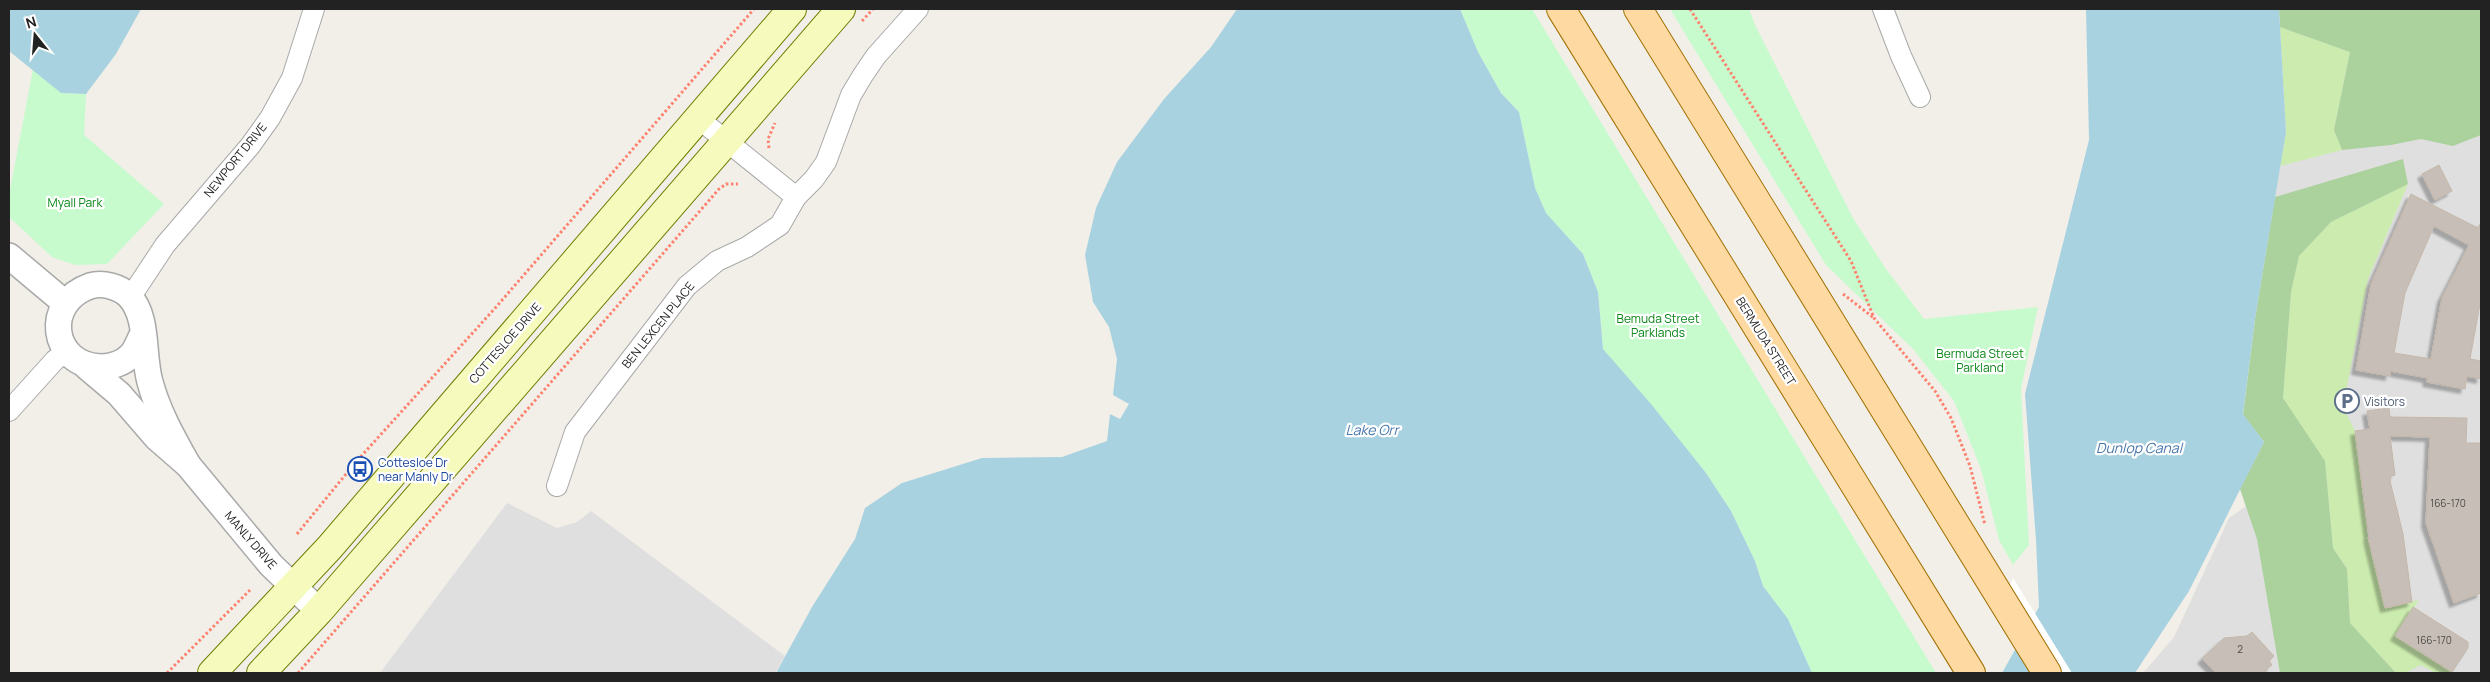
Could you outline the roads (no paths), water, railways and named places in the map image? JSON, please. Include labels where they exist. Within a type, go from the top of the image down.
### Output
[{"type":"main road","name":"COTTESLOE DRIVE","points":[[212,673],[294,586],[792,9]]},
{"type":"main road","points":[[261,673],[318,611],[841,9]]},
{"type":"main road","name":"BERMUDA STREET","points":[[1561,9],[1971,673]]},
{"type":"main road","points":[[1638,9],[2047,673]]},
{"type":"street","name":"NEWPORT DRIVE","points":[[130,298],[165,245],[250,146],[270,118],[292,78],[314,9]]},
{"type":"street","name":"BEN LEXCEN PLACE","points":[[557,486],[575,432],[687,286],[717,261],[746,248],[780,226],[796,197],[814,179],[826,162],[851,95],[862,75],[876,56],[918,9]]},
{"type":"street","points":[[1883,9],[1901,56],[1920,97]]},
{"type":"street","points":[[699,119],[796,197]]},
{"type":"street","points":[[9,256],[65,303]]},
{"type":"street","points":[[93,285],[110,285],[124,292],[136,303],[142,319],[142,335],[131,356],[111,367],[87,367],[76,361],[67,352],[61,341],[58,328],[60,315],[65,303],[77,291],[93,285]]},
{"type":"street","name":"MANLY DRIVE","points":[[142,335],[150,381],[162,417],[188,465]]},
{"type":"street","points":[[9,411],[55,360],[67,352]]},
{"type":"street","name":"MANLY DRIVE","points":[[87,367],[120,394],[157,438],[188,465],[242,532],[318,611]]},
{"type":"water","points":[[9,9],[141,9],[116,54],[86,94],[61,93],[9,51]]},
{"type":"water","name":"Lake Orr","points":[[1237,9],[1460,9],[1478,52],[1501,93],[1519,112],[1535,188],[1546,213],[1583,254],[1598,292],[1603,349],[1651,404],[1706,473],[1731,511],[1755,561],[1763,586],[1788,619],[1812,673],[776,673],[812,607],[855,539],[865,508],[902,483],[982,458],[1062,457],[1107,441],[1110,414],[1120,419],[1129,404],[1113,395],[1117,359],[1109,327],[1093,302],[1085,255],[1096,208],[1117,162],[1164,99],[1211,47]]},
{"type":"water","name":"Dunlop Canal","points":[[2086,9],[2279,9],[2286,132],[2255,319],[2243,414],[2264,442],[2189,591],[2135,673],[2002,673],[2039,607],[2025,394],[2089,140]]},
{"type":"place","name":"Visitors","points":[[2347,401]]},
{"type":"place","name":"Cottesloe Dr near Manly Dr","points":[[360,469]]},
{"type":"park label","name":"Myall Park","points":[[75,202]]},
{"type":"park label","name":"Bemuda Street Parklands","points":[[1658,325]]},
{"type":"park label","name":"Bermuda Street Parkland","points":[[1980,360]]}]
